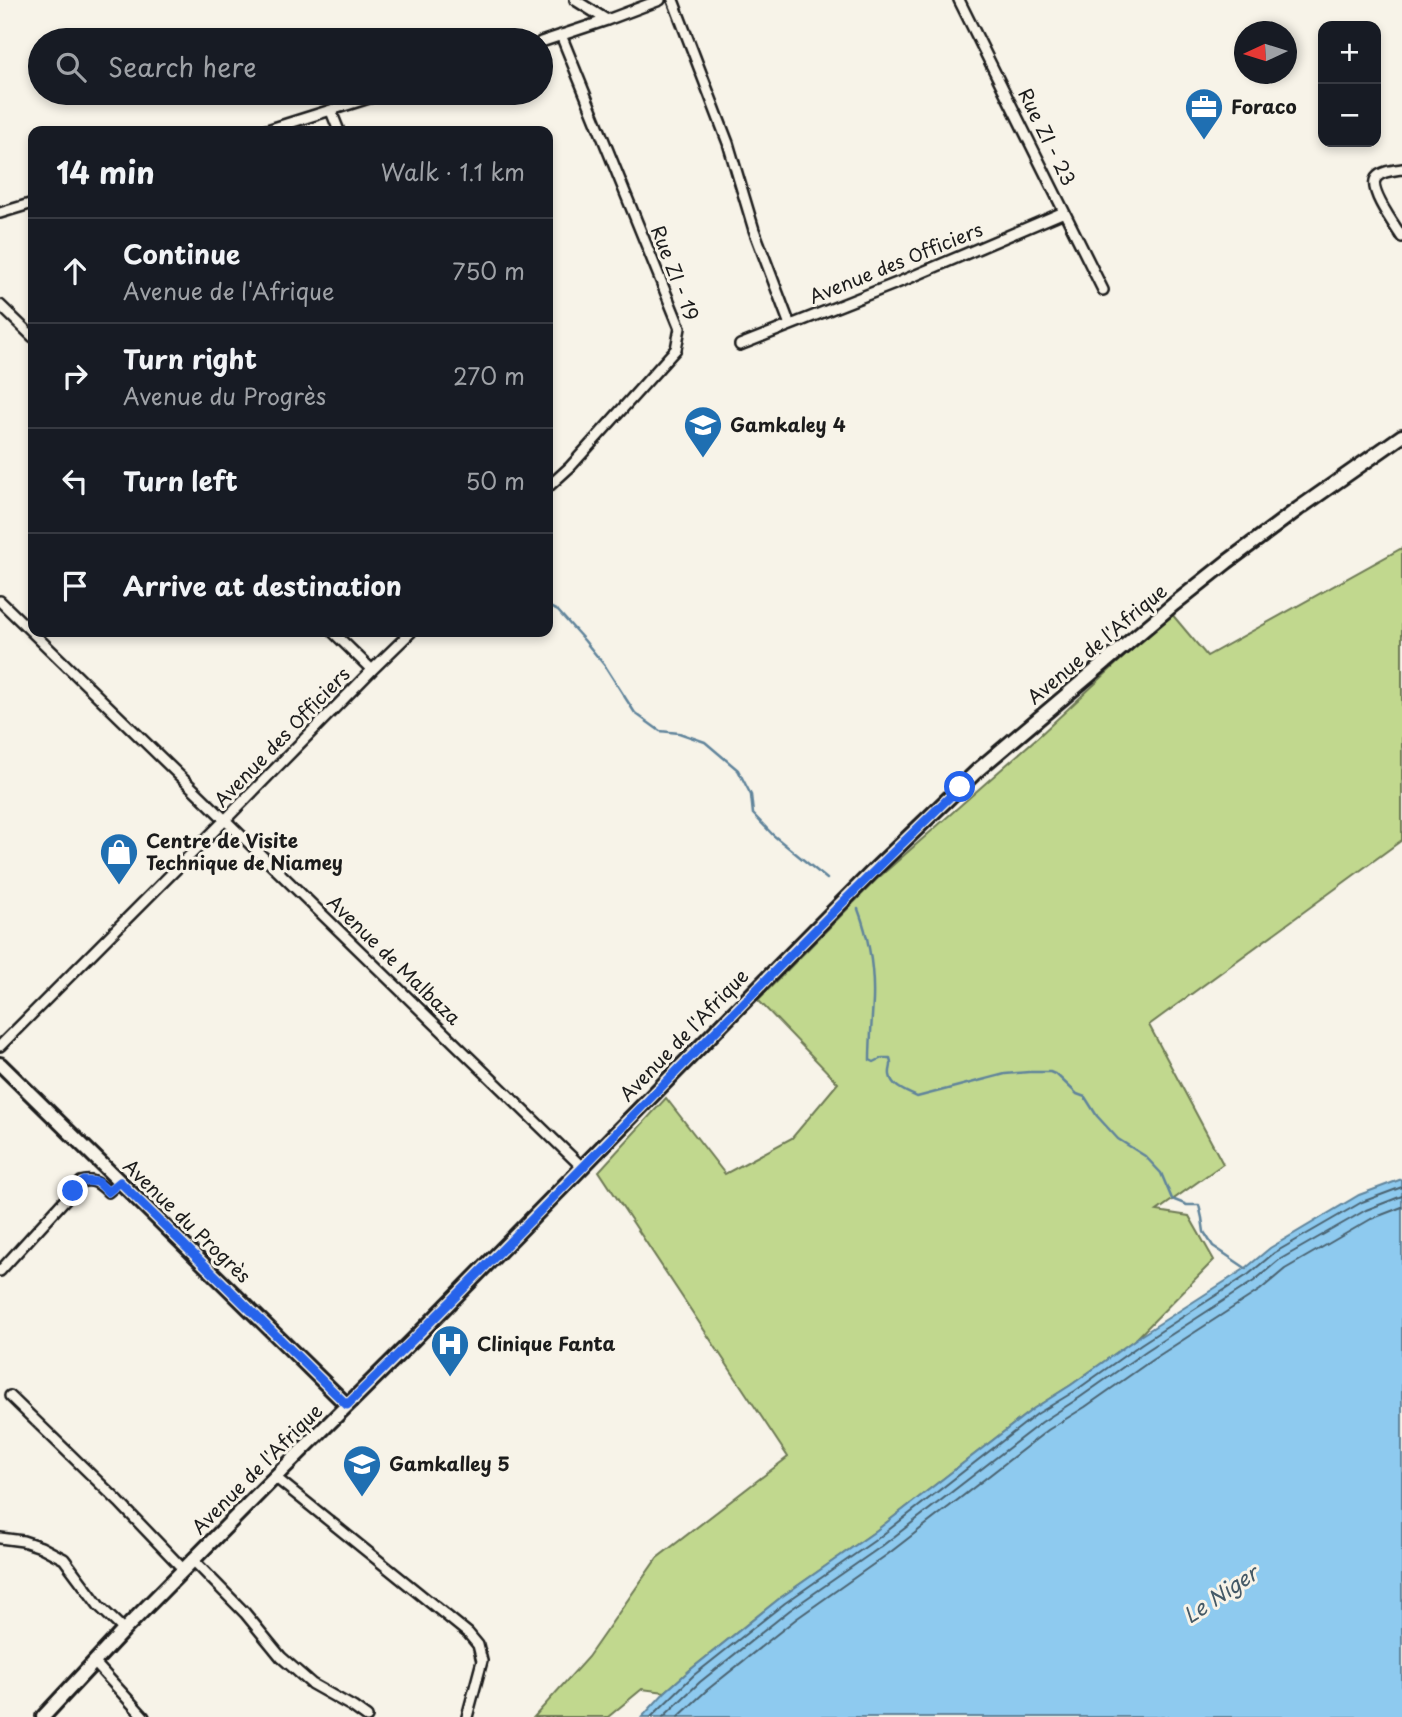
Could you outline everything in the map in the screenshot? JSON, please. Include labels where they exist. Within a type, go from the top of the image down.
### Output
[{"type":"main road","name":"Avenue de l'Afrique","points":[[44,1717],[124,1630],[275,1476],[583,1168],[836,908],[979,769],[1227,562],[1402,436]]},
{"type":"main road","name":"Avenue du Progrès","points":[[0,1065],[347,1405]]},
{"type":"street","points":[[575,0],[607,20]]},
{"type":"street","points":[[553,37],[660,0]]},
{"type":"street","points":[[673,0],[728,143],[754,230],[790,325]]},
{"type":"street","name":"Rue ZI - 23","points":[[959,0],[1102,290]]},
{"type":"street","name":"Rue ZI - 19","points":[[553,482],[676,349],[680,328],[561,35]]},
{"type":"street","points":[[281,126],[349,105]]},
{"type":"street","points":[[331,111],[337,126]]},
{"type":"street","points":[[1402,169],[1382,174],[1375,181],[1378,197],[1402,237]]},
{"type":"street","points":[[0,213],[28,205]]},
{"type":"street","name":"Avenue des Officiers","points":[[740,345],[902,281],[1064,212]]},
{"type":"street","points":[[0,305],[28,332]]},
{"type":"street","name":"Avenue de Malbaza","points":[[0,601],[28,628]]},
{"type":"street","name":"Avenue de Malbaza","points":[[37,637],[583,1168]]},
{"type":"street","points":[[338,637],[372,670]]},
{"type":"street","name":"Avenue des Officiers","points":[[0,1046],[406,637]]},
{"type":"street","points":[[0,1271],[81,1182],[98,1182],[108,1192],[120,1182]]},
{"type":"street","points":[[10,1396],[119,1502],[184,1570]]},
{"type":"street","points":[[275,1476],[468,1633],[478,1645],[482,1661],[467,1717]]},
{"type":"street","points":[[0,1538],[23,1541],[64,1559],[99,1606],[124,1630]]},
{"type":"street","points":[[193,1560],[245,1613],[281,1657],[312,1684],[367,1717]]},
{"type":"street","points":[[94,1662],[144,1717]]},
{"type":"green space","points":[[1402,548],[1402,840],[1149,1025],[1223,1164],[1157,1211],[1189,1216],[1214,1260],[1137,1338],[1033,1409],[873,1533],[780,1598],[665,1692],[642,1689],[608,1717],[534,1717],[588,1657],[657,1558],[788,1457],[599,1171],[666,1098],[725,1174],[792,1138],[838,1083],[758,1000],[876,880],[1039,736],[1171,613],[1207,656]]},
{"type":"water","name":"Le Niger","points":[[1402,1179],[1402,1717],[642,1717],[690,1670],[780,1598],[873,1533],[1033,1409],[1246,1268],[1270,1248],[1359,1195]]},
{"type":"waterway","points":[[553,608],[605,666],[635,713],[660,731],[679,733],[705,742],[738,770],[751,795],[753,814],[773,835],[827,879]]},
{"type":"waterway","points":[[858,909],[868,942],[873,977],[870,1060],[874,1062],[890,1058],[890,1075],[897,1086],[917,1097],[1005,1074],[1050,1072],[1057,1075],[1077,1094],[1085,1097],[1097,1116],[1118,1139],[1145,1156],[1161,1173],[1172,1199],[1187,1205],[1199,1205],[1204,1232],[1213,1246],[1247,1269]]},
{"type":"place","name":"Foraco","points":[[1204,141]]},
{"type":"place","name":"Gamkaley 4","points":[[703,459]]},
{"type":"place","name":"Centre de Visite Technique de Niamey","points":[[119,886]]},
{"type":"place","name":"Clinique Fanta","points":[[450,1378]]},
{"type":"place","name":"Gamkalley 5","points":[[362,1498]]},
{"type":"route","points":[[73,1191],[84,1181],[98,1182],[108,1192],[120,1182],[347,1405],[844,900],[960,787]]}]
